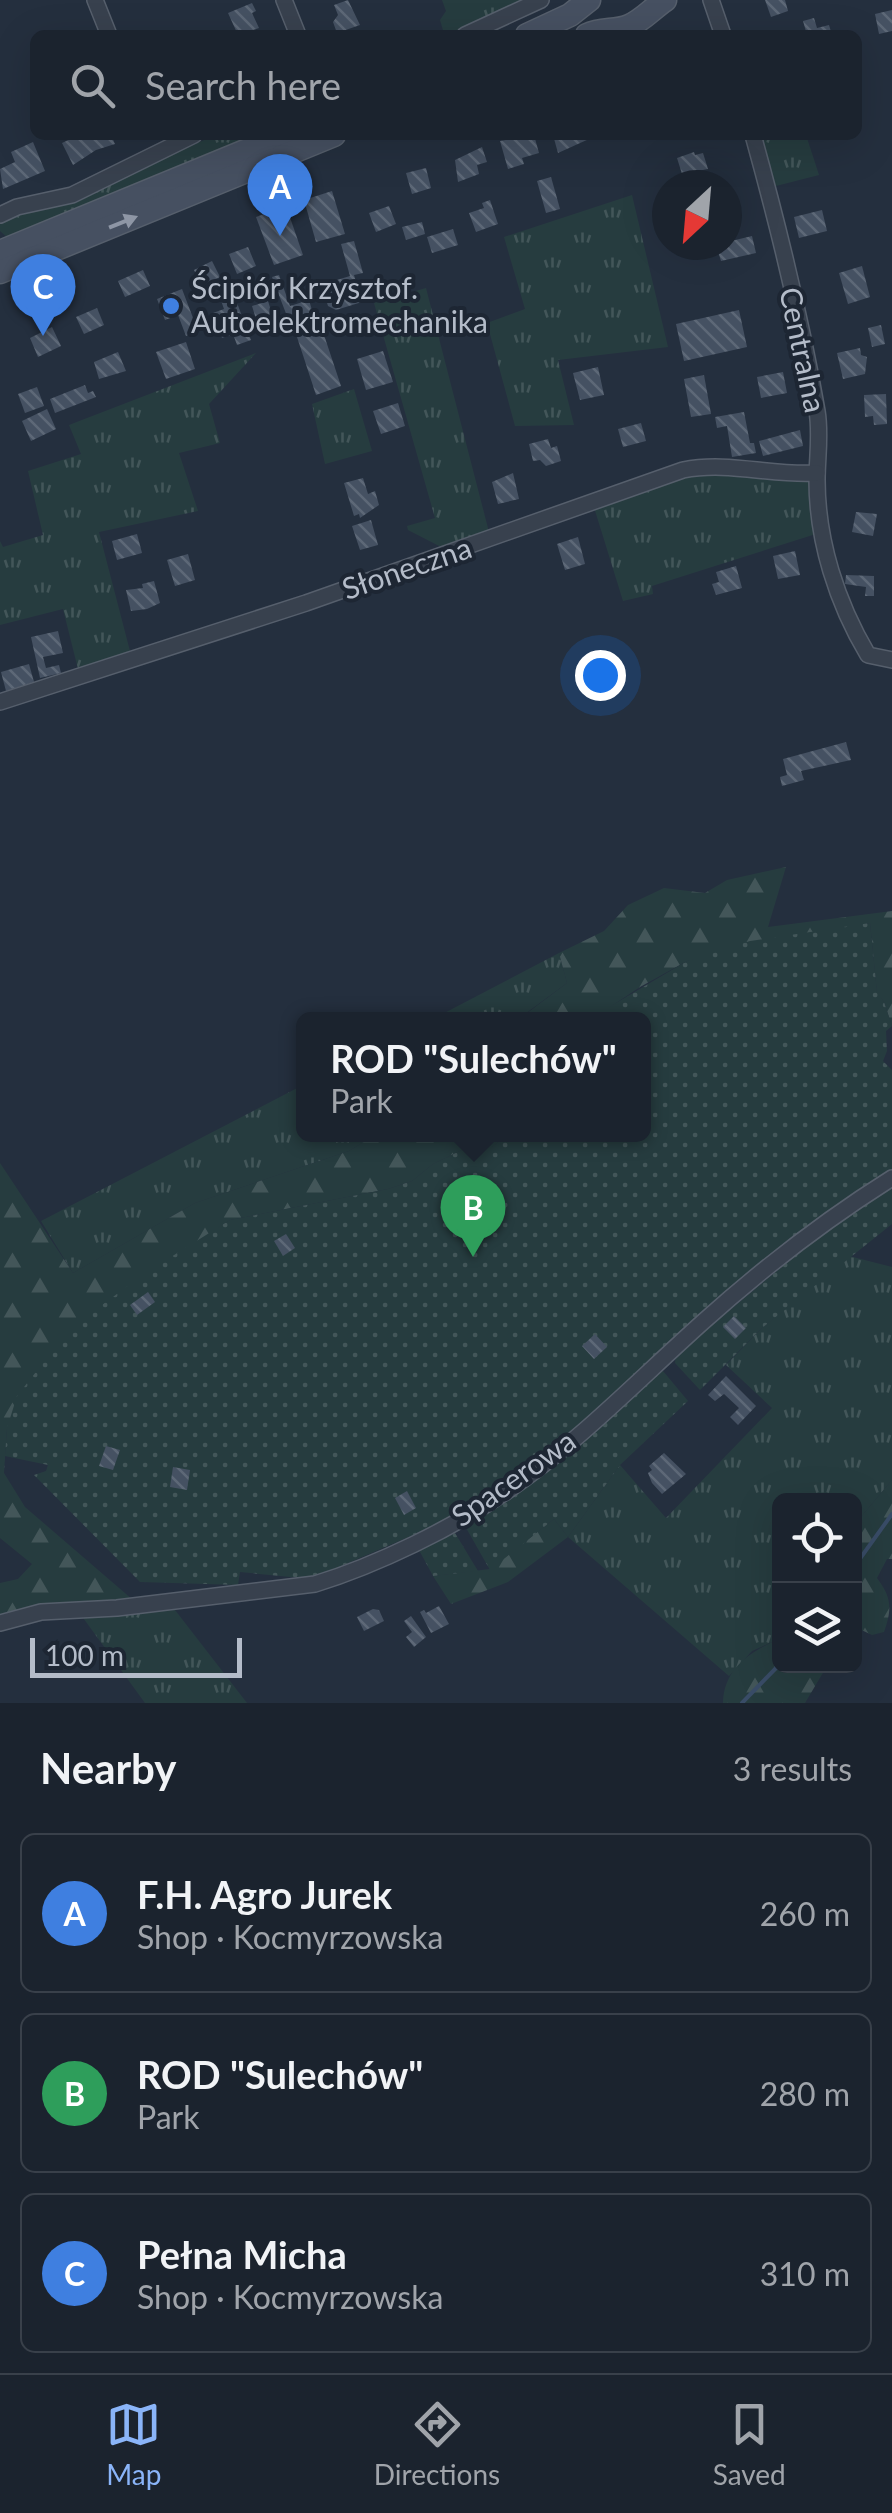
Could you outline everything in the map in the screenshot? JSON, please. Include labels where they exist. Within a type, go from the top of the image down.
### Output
[{"type":"main road","points":[[538,30],[590,0],[596,30]]},
{"type":"main road","points":[[605,30],[634,24],[665,0]]},
{"type":"main road","points":[[0,256],[272,140]]},
{"type":"main road","points":[[0,256],[320,140]]},
{"type":"street","points":[[95,0],[107,30]]},
{"type":"street","points":[[284,0],[296,30]]},
{"type":"street","points":[[476,30],[541,0]]},
{"type":"street","points":[[711,0],[721,30]]},
{"type":"street","points":[[150,140],[154,153]]},
{"type":"street","points":[[0,215],[17,207],[72,196],[183,140]]},
{"type":"street","name":"Centralna","points":[[754,140],[818,416],[817,473],[823,543],[840,600],[868,655],[892,660]]},
{"type":"street","name":"Słoneczna","points":[[0,702],[306,604],[683,470],[736,466],[775,474],[817,473]]},
{"type":"street","name":"Spacerowa","points":[[0,1623],[40,1612],[117,1608],[315,1584],[343,1576],[468,1516],[510,1489],[584,1430],[706,1318],[798,1244],[842,1209],[892,1178]]},
{"type":"green space","points":[[442,0],[523,0],[458,30],[443,30],[440,20],[446,11]]},
{"type":"green space","points":[[204,140],[244,140],[8,238],[0,231],[0,223],[20,213],[64,205]]},
{"type":"green space","points":[[758,140],[808,140],[819,175],[772,187]]},
{"type":"green space","points":[[632,195],[668,347],[558,360],[574,425],[515,426],[487,323],[525,309],[504,237]]},
{"type":"green space","points":[[426,288],[490,536],[447,550],[408,530],[407,526],[435,518],[374,303]]},
{"type":"green space","points":[[256,353],[209,404],[220,443],[179,453],[198,511],[99,532],[131,655],[79,673],[63,609],[0,625],[0,541],[3,547],[43,535],[28,471],[81,454],[69,425]]},
{"type":"green space","points":[[354,389],[372,451],[325,464],[312,404]]},
{"type":"green space","points":[[684,473],[814,476],[819,533],[652,586],[653,594],[623,601],[593,504]]},
{"type":"green space","points":[[786,867],[768,927],[892,911],[892,1026],[877,993],[870,923],[687,961],[602,1012],[529,1012],[567,983],[559,953],[604,931],[628,905],[664,888],[705,893],[727,880]]},
{"type":"green space","points":[[870,923],[877,992],[892,1026],[886,1031],[883,1061],[892,1070],[892,1170],[801,1234],[589,1418],[455,1517],[311,1579],[240,1572],[238,1585],[140,1582],[34,1475],[46,1471],[48,1465],[5,1456],[7,1428],[17,1396],[43,1363],[91,1313],[230,1220],[388,1189],[412,1181],[433,1164],[466,1148],[492,1147],[498,1142],[651,1142],[651,1012],[601,1012],[687,961],[750,941]]},
{"type":"green space","points":[[559,953],[567,983],[528,1012],[446,1012]]},
{"type":"green space","points":[[296,1089],[296,1142],[364,1142],[349,1151],[195,1203],[73,1273],[41,1221]]},
{"type":"green space","points":[[364,1142],[498,1142],[492,1147],[466,1148],[433,1164],[412,1181],[388,1189],[230,1220],[197,1242],[7,1428],[4,1473],[25,1507],[133,1600],[0,1617],[0,1583],[18,1579],[32,1564],[0,1538],[0,1163],[73,1273],[195,1203],[349,1151]]},
{"type":"green space","points":[[892,1184],[892,1224],[762,1328],[700,1390],[675,1363],[676,1355],[838,1220]]},
{"type":"green space","points":[[849,1256],[892,1267],[892,1480],[862,1516],[862,1493],[772,1493],[772,1642],[752,1651],[729,1676],[568,1537],[620,1465],[666,1518],[772,1408],[726,1365],[762,1328]]},
{"type":"green space","points":[[663,1371],[688,1401],[620,1465],[568,1537],[554,1519],[490,1570],[465,1526],[508,1497]]},
{"type":"green space","points":[[892,1480],[892,1559],[887,1559],[877,1578],[886,1592],[889,1610],[884,1632],[872,1635],[862,1630],[862,1516]]},
{"type":"green space","points":[[554,1519],[568,1537],[508,1582],[451,1604],[433,1576],[490,1569]]},
{"type":"green space","points":[[455,1533],[478,1571],[433,1576],[419,1550]]},
{"type":"green space","points":[[175,1610],[247,1703],[145,1703],[81,1615]]},
{"type":"green space","points":[[772,1643],[772,1673],[823,1673],[805,1703],[723,1703],[728,1680],[740,1663]]},
{"type":"building","points":[[348,0],[360,25],[336,30],[333,22],[338,15],[334,5]]},
{"type":"building","points":[[765,0],[785,0],[788,11],[771,17]]},
{"type":"building","points":[[252,3],[259,28],[236,30],[228,13]]},
{"type":"building","points":[[892,10],[892,31],[879,34],[875,14]]},
{"type":"building","points":[[814,18],[817,28],[829,25],[830,30],[806,30],[803,21]]},
{"type":"building","points":[[113,140],[115,144],[96,150],[73,165],[62,143]]},
{"type":"building","points":[[535,140],[539,153],[522,158],[524,164],[508,169],[500,141]]},
{"type":"building","points":[[554,140],[587,140],[558,153]]},
{"type":"building","points":[[33,142],[45,171],[3,189],[0,169],[15,162],[11,152]]},
{"type":"building","points":[[482,147],[487,162],[477,165],[479,174],[458,182],[455,160]]},
{"type":"building","points":[[703,153],[708,169],[681,170],[677,158]]},
{"type":"building","points":[[426,168],[431,188],[412,194],[406,173]]},
{"type":"building","points":[[551,177],[560,209],[546,213],[537,181]]},
{"type":"building","points":[[332,191],[345,234],[316,242],[304,200]]},
{"type":"building","points":[[490,200],[498,224],[476,232],[469,213],[484,208],[482,203]]},
{"type":"building","points":[[286,206],[303,255],[274,265],[256,217]]},
{"type":"building","points":[[389,206],[396,224],[376,232],[369,213]]},
{"type":"building","points":[[822,210],[827,231],[799,238],[794,217]]},
{"type":"building","points":[[422,222],[425,234],[406,240],[402,227]]},
{"type":"building","points":[[453,229],[458,245],[432,253],[427,237]]},
{"type":"building","points":[[752,236],[756,253],[742,256],[742,238]]},
{"type":"building","points":[[354,241],[363,273],[354,275],[362,302],[336,310],[328,306],[323,290],[327,283],[350,276],[341,244]]},
{"type":"building","points":[[248,247],[256,266],[237,274],[229,254]]},
{"type":"building","points":[[212,261],[220,277],[201,286],[194,270]]},
{"type":"building","points":[[862,266],[870,297],[848,304],[839,273]]},
{"type":"building","points":[[143,270],[150,286],[125,297],[118,281]]},
{"type":"building","points":[[279,275],[290,306],[309,300],[314,317],[290,324],[272,277]]},
{"type":"building","points":[[231,287],[251,340],[237,345],[233,334],[222,338],[213,313],[224,309],[218,292]]},
{"type":"building","points":[[182,289],[198,331],[186,336],[178,315],[165,320],[157,299]]},
{"type":"building","points":[[268,301],[273,317],[257,322],[252,306]]},
{"type":"building","points":[[97,308],[104,325],[84,334],[76,317]]},
{"type":"building","points":[[739,310],[747,347],[684,361],[676,324]]},
{"type":"building","points":[[881,325],[885,344],[872,347],[868,328]]},
{"type":"building","points":[[52,327],[61,346],[38,357],[30,338]]},
{"type":"building","points":[[322,329],[341,386],[316,395],[297,337]]},
{"type":"building","points":[[186,342],[195,369],[166,379],[156,352]]},
{"type":"building","points":[[860,348],[861,355],[867,357],[865,374],[843,379],[837,353]]},
{"type":"building","points":[[383,351],[393,382],[366,390],[357,359]]},
{"type":"building","points":[[118,352],[126,371],[99,379],[94,362]]},
{"type":"building","points":[[598,367],[604,395],[580,400],[573,373]]},
{"type":"building","points":[[783,372],[787,393],[761,398],[757,377]]},
{"type":"building","points":[[704,375],[711,414],[691,417],[684,379]]},
{"type":"building","points":[[85,385],[88,393],[93,391],[96,397],[55,413],[50,399]]},
{"type":"building","points":[[37,387],[44,406],[25,413],[18,394]]},
{"type":"building","points":[[886,394],[887,424],[874,425],[873,416],[865,417],[864,395]]},
{"type":"building","points":[[398,403],[405,426],[381,434],[373,411]]},
{"type":"building","points":[[47,409],[56,429],[31,441],[22,421]]},
{"type":"building","points":[[744,412],[756,453],[732,457],[727,426],[717,428],[715,417]]},
{"type":"building","points":[[641,423],[646,441],[623,447],[618,429]]},
{"type":"building","points":[[800,430],[803,446],[763,456],[759,441]]},
{"type":"building","points":[[548,439],[551,448],[557,446],[561,461],[546,466],[540,460],[533,461],[529,444]]},
{"type":"building","points":[[513,473],[519,499],[498,504],[492,482]]},
{"type":"building","points":[[363,478],[368,494],[375,491],[379,505],[360,518],[359,514],[354,516],[344,483]]},
{"type":"building","points":[[856,512],[877,514],[873,536],[852,532]]},
{"type":"building","points":[[371,520],[378,545],[360,550],[352,526]]},
{"type":"building","points":[[137,534],[142,553],[117,560],[112,541]]},
{"type":"building","points":[[578,537],[585,564],[565,570],[557,544]]},
{"type":"building","points":[[795,551],[800,575],[778,579],[773,556]]},
{"type":"building","points":[[188,554],[195,580],[175,586],[167,560]]},
{"type":"building","points":[[736,566],[742,588],[716,595],[712,584],[719,582],[716,572]]},
{"type":"building","points":[[846,575],[874,576],[874,596],[865,596],[866,587],[845,584]]},
{"type":"building","points":[[154,581],[160,603],[131,611],[126,590],[143,588],[142,584]]},
{"type":"building","points":[[58,631],[63,653],[43,657],[46,668],[59,665],[61,673],[40,678],[31,637]]},
{"type":"building","points":[[29,664],[34,682],[6,691],[1,672]]},
{"type":"building","points":[[846,742],[851,760],[801,771],[804,780],[782,786],[780,777],[787,775],[783,759]]},
{"type":"building","points":[[286,1234],[295,1248],[283,1256],[274,1241]]},
{"type":"building","points":[[148,1292],[155,1302],[137,1315],[130,1305]]},
{"type":"building","points":[[734,1316],[746,1328],[735,1339],[723,1327]]},
{"type":"building","points":[[595,1334],[607,1347],[594,1359],[582,1346]]},
{"type":"building","points":[[726,1376],[756,1406],[738,1425],[730,1417],[739,1408],[724,1394],[715,1401],[708,1395]]},
{"type":"building","points":[[106,1446],[120,1450],[113,1470],[99,1466]]},
{"type":"building","points":[[664,1453],[686,1474],[662,1494],[648,1473],[652,1470],[649,1466]]},
{"type":"building","points":[[173,1467],[190,1470],[187,1490],[170,1487]]},
{"type":"building","points":[[407,1491],[416,1508],[404,1515],[395,1498]]},
{"type":"building","points":[[439,1606],[449,1624],[431,1633],[420,1612]]},
{"type":"building","points":[[379,1610],[384,1621],[364,1631],[357,1617]]},
{"type":"building","points":[[411,1616],[426,1637],[414,1647],[406,1637],[412,1632],[404,1621]]},
{"type":"waterway","points":[[862,1556],[892,1514]]},
{"type":"waterway","points":[[742,1703],[772,1672]]},
{"type":"place","name":"F.H. Agro Jurek","points":[[280,236]]},
{"type":"place","name":"Ścipiór Krzysztof. Autoelektromechanika","points":[[171,306]]},
{"type":"place","name":"Pełna Micha","points":[[43,336]]},
{"type":"place","name":"ROD \"Sulechów\"","points":[[473,1257]]}]
